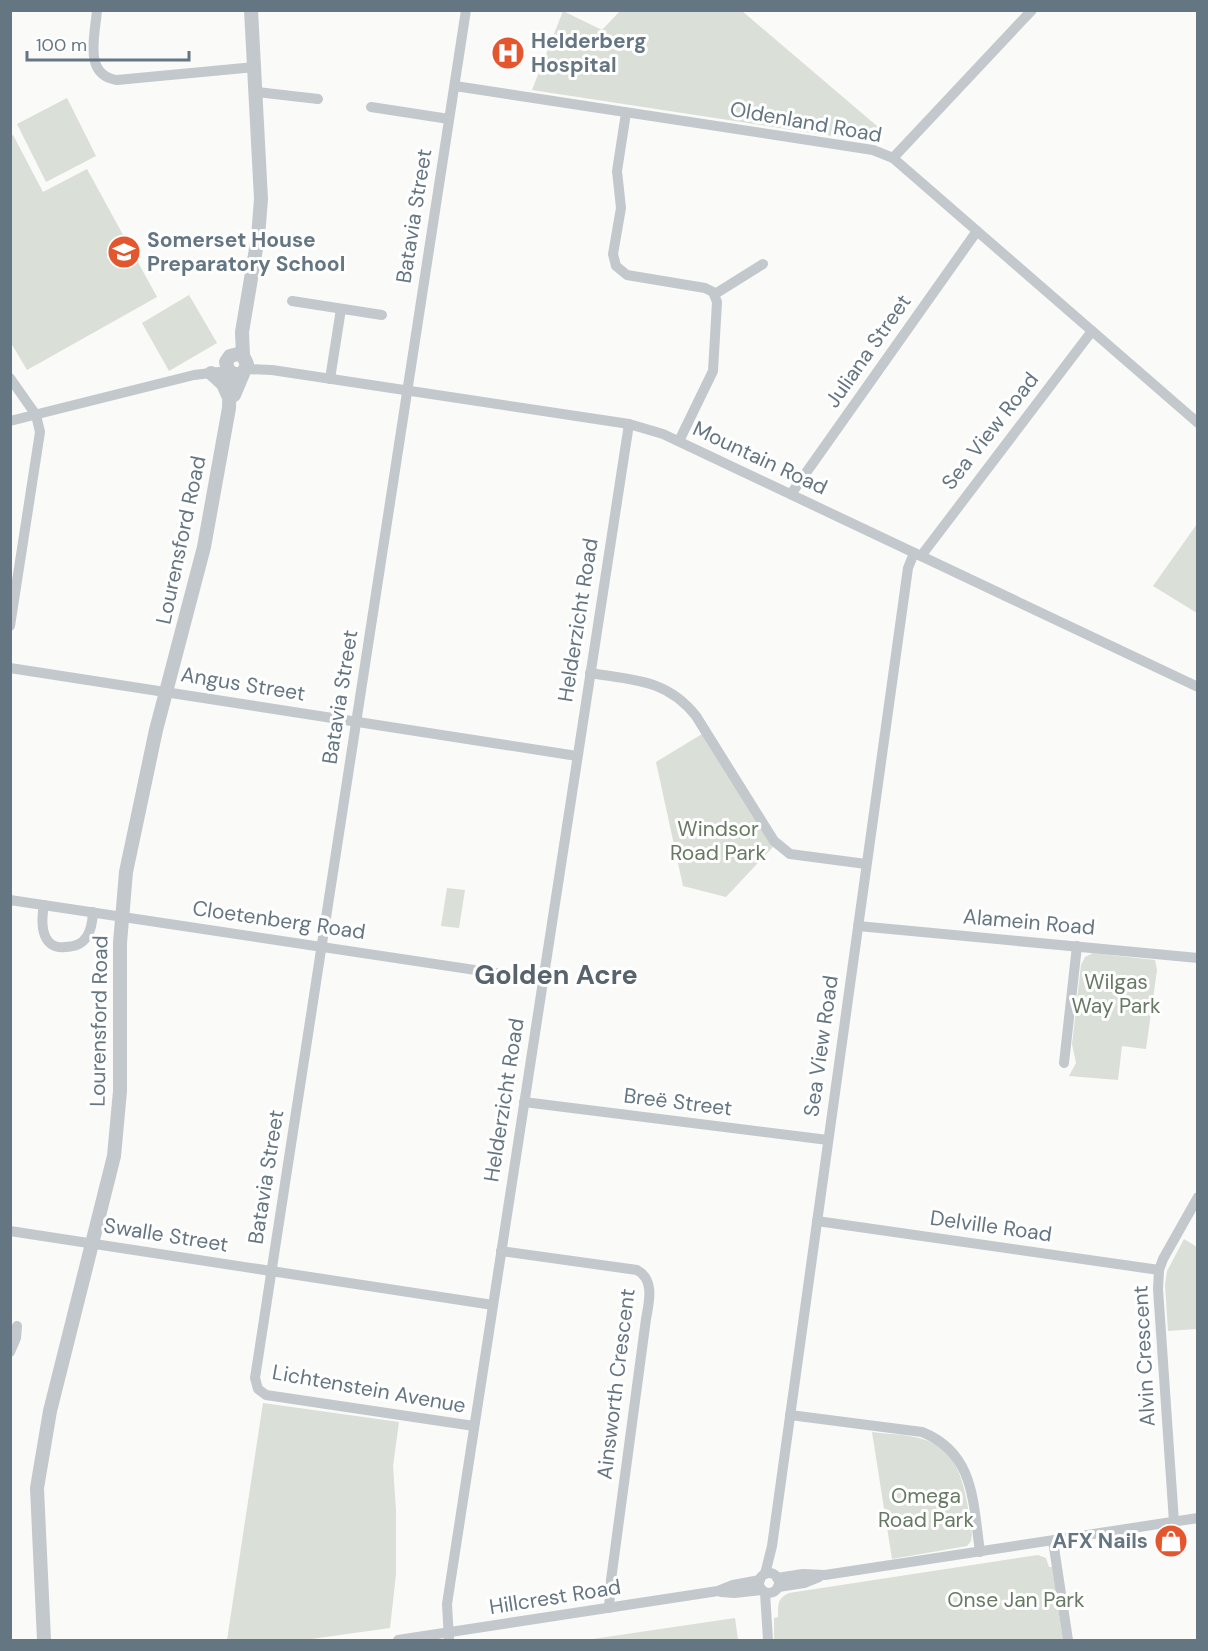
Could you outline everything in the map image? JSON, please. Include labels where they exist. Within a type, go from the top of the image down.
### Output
[{"type":"street","points":[[97,10],[94,62],[101,75],[108,79],[255,67]]},
{"type":"street","name":"Lourensford Road","points":[[45,1639],[37,1488],[50,1411],[112,1166],[119,1118],[122,916],[130,852],[166,692],[200,566],[258,237],[261,199],[251,10]]},
{"type":"street","name":"Batavia Street","points":[[258,1389],[255,1378],[466,10]]},
{"type":"street","points":[[893,158],[1032,10]]},
{"type":"street","name":"Oldenland Road","points":[[455,86],[873,150],[893,158],[1197,423]]},
{"type":"street","points":[[257,92],[318,99]]},
{"type":"street","points":[[370,107],[450,119]]},
{"type":"street","points":[[626,113],[617,171],[621,208],[614,254],[616,266],[627,275],[705,288],[715,294],[717,302],[713,371],[679,441]]},
{"type":"street","name":"Juliana Street","points":[[791,494],[977,231]]},
{"type":"street","points":[[715,294],[763,264]]},
{"type":"street","points":[[292,301],[382,315]]},
{"type":"street","points":[[330,379],[341,309]]},
{"type":"street","name":"Sea View Road","points":[[768,1641],[772,1546],[908,568],[1092,331]]},
{"type":"street","points":[[194,375],[211,373],[237,365]]},
{"type":"street","points":[[10,421],[237,365]]},
{"type":"street","name":"Mountain Road","points":[[237,365],[629,424],[663,434],[1197,687]]},
{"type":"street","points":[[211,373],[224,384],[229,404]]},
{"type":"street","points":[[10,378],[36,415],[40,432],[10,626]]},
{"type":"street","name":"Helderzicht Road","points":[[448,1637],[447,1604],[629,424]]},
{"type":"street","name":"Angus Street","points":[[10,668],[577,756]]},
{"type":"street","points":[[590,673],[653,683],[680,698],[696,716],[774,841],[785,852],[866,864]]},
{"type":"street","name":"Cloetenberg Road","points":[[10,900],[542,980]]},
{"type":"street","points":[[44,905],[44,935],[50,944],[59,947],[78,946],[86,940],[93,922],[93,912]]},
{"type":"street","name":"Alamein Road","points":[[858,926],[1197,958]]},
{"type":"street","points":[[1064,1063],[1077,946]]},
{"type":"street","name":"Breë Street","points":[[524,1102],[828,1140]]},
{"type":"street","name":"Alvin Crescent","points":[[1174,1522],[1158,1289],[1159,1270],[1197,1197]]},
{"type":"street","name":"Delville Road","points":[[817,1221],[1159,1270]]},
{"type":"street","name":"Swalle Street","points":[[10,1231],[493,1305]]},
{"type":"street","name":"Ainsworth Crescent","points":[[501,1251],[637,1270],[643,1273],[649,1286],[610,1580],[609,1608]]},
{"type":"street","points":[[10,1352],[16,1338],[17,1326]]},
{"type":"street","name":"Lichtenstein Avenue","points":[[258,1389],[266,1395],[474,1426]]},
{"type":"street","points":[[790,1415],[922,1432],[940,1441],[955,1454],[965,1471],[971,1491],[980,1552]]},
{"type":"street","name":"Hillcrest Road","points":[[399,1641],[448,1637],[718,1591],[734,1593],[804,1574],[825,1575],[1197,1518]]},
{"type":"street","points":[[1053,1540],[1068,1641]]},
{"type":"green space","points":[[563,11],[602,30],[620,11],[742,11],[884,132],[879,143],[532,90]]},
{"type":"green space","points":[[67,98],[96,156],[46,182],[17,124]]},
{"type":"green space","points":[[13,135],[43,192],[87,169],[157,297],[27,370],[11,343],[10,136]]},
{"type":"green space","points":[[189,295],[217,343],[169,371],[142,323]]},
{"type":"green space","points":[[1197,524],[1197,613],[1153,586]]},
{"type":"green space","name":"Windsor Road Park","points":[[702,734],[773,847],[726,897],[683,886],[656,762]]},
{"type":"green space","points":[[447,888],[465,890],[459,928],[441,926]]},
{"type":"green space","name":"Wilgas Way Park","points":[[1093,953],[1155,960],[1157,970],[1146,1049],[1122,1046],[1118,1080],[1069,1076],[1076,1063],[1072,1044],[1081,965],[1085,957]]},
{"type":"green space","points":[[1184,1239],[1197,1247],[1197,1329],[1168,1331],[1165,1285],[1167,1271]]},
{"type":"green space","points":[[263,1403],[399,1422],[393,1466],[396,1574],[390,1628],[304,1640],[227,1640]]},
{"type":"green space","name":"Omega Road Park","points":[[872,1432],[919,1438],[934,1443],[945,1452],[954,1463],[960,1476],[968,1505],[972,1534],[967,1546],[892,1559]]},
{"type":"green space","name":"Onse Jan Park","points":[[1038,1555],[1046,1558],[1049,1567],[1052,1567],[1063,1640],[774,1640],[774,1618],[778,1617],[780,1600],[789,1593]]},
{"type":"green space","points":[[735,1618],[738,1640],[586,1640]]},
{"type":"place","name":"Helderberg Hospital","points":[[508,53]]},
{"type":"place","name":"Somerset House Preparatory School","points":[[124,252]]},
{"type":"place","name":"AFX Nails","points":[[1171,1541]]},
{"type":"district","name":"Golden Acre","points":[[556,975]]}]
